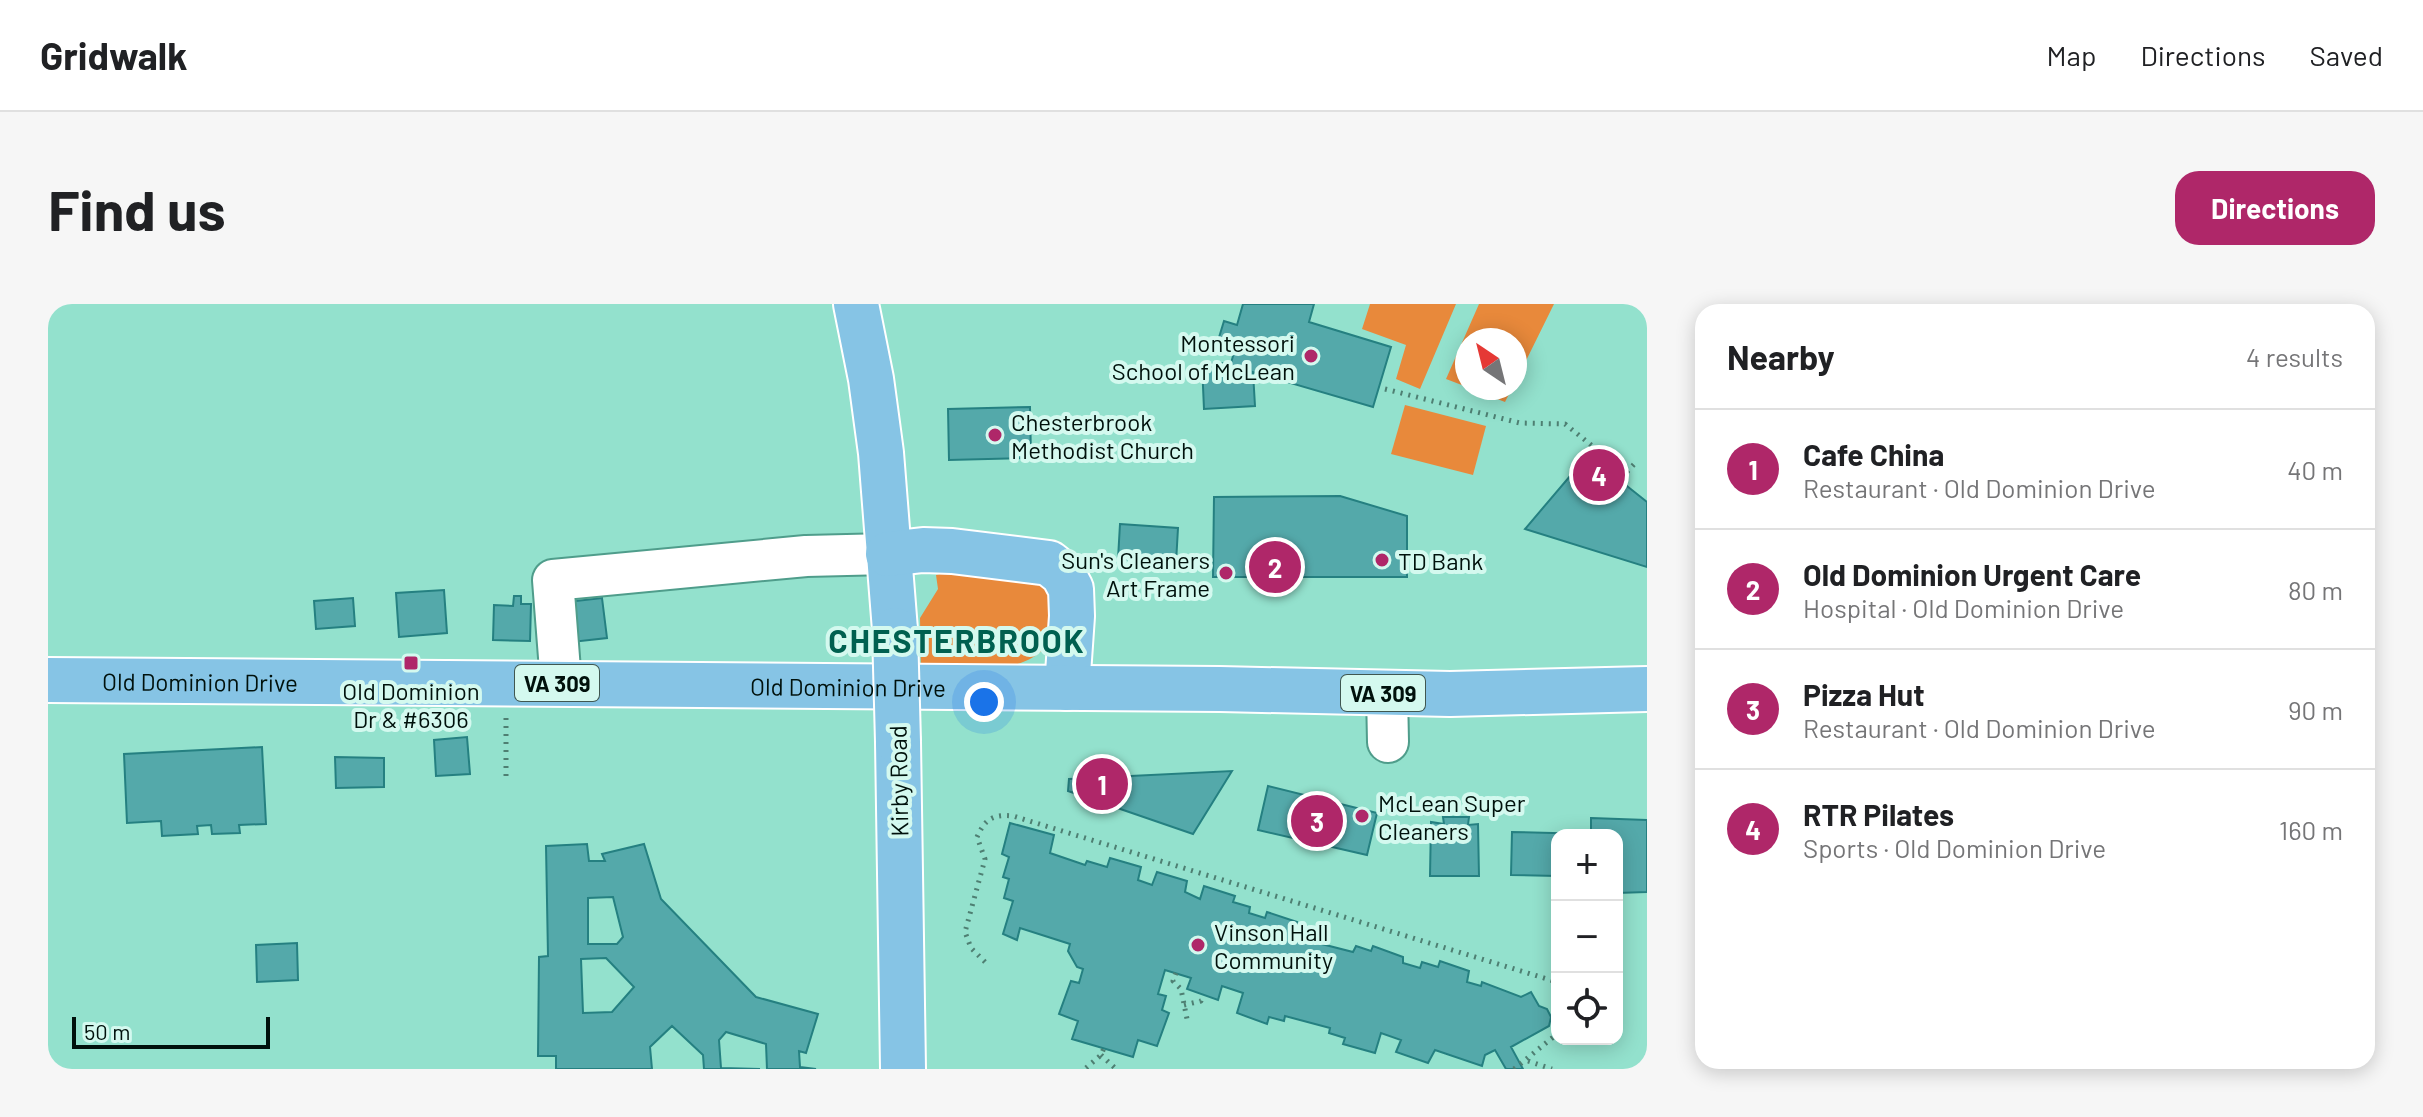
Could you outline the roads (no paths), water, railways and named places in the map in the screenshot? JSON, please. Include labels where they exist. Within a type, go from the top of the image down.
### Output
[{"type":"main road","name":"Kirby Road","points":[[856,304],[881,453],[895,630],[903,1069]]},
{"type":"main road","points":[[888,554],[923,550],[989,554],[1035,560],[1056,568],[1071,589],[1067,688]]},
{"type":"main road","name":"Old Dominion Drive","points":[[48,680],[1491,694],[1647,689]]},
{"type":"lane","points":[[561,683],[553,580],[806,556],[888,554]]},
{"type":"lane","points":[[1387,693],[1388,742]]},
{"type":"place","name":"Montessori School of McLean","points":[[1311,356]]},
{"type":"place","name":"Chesterbrook Methodist Church","points":[[995,435]]},
{"type":"place","name":"RTR Pilates","points":[[1599,475]]},
{"type":"place","name":"TD Bank","points":[[1382,560]]},
{"type":"place","name":"Old Dominion Urgent Care","points":[[1275,567]]},
{"type":"place","name":"Sun's Cleaners Art Frame","points":[[1226,573]]},
{"type":"place","name":"Old Dominion Dr & #6306","points":[[411,663]]},
{"type":"place","name":"Cafe China","points":[[1102,784]]},
{"type":"place","name":"McLean Super Cleaners","points":[[1362,816]]},
{"type":"place","name":"Pizza Hut","points":[[1317,821]]},
{"type":"place","name":"Vinson Hall Community","points":[[1198,945]]},
{"type":"district","name":"CHESTERBROOK","points":[[957,640]]}]
